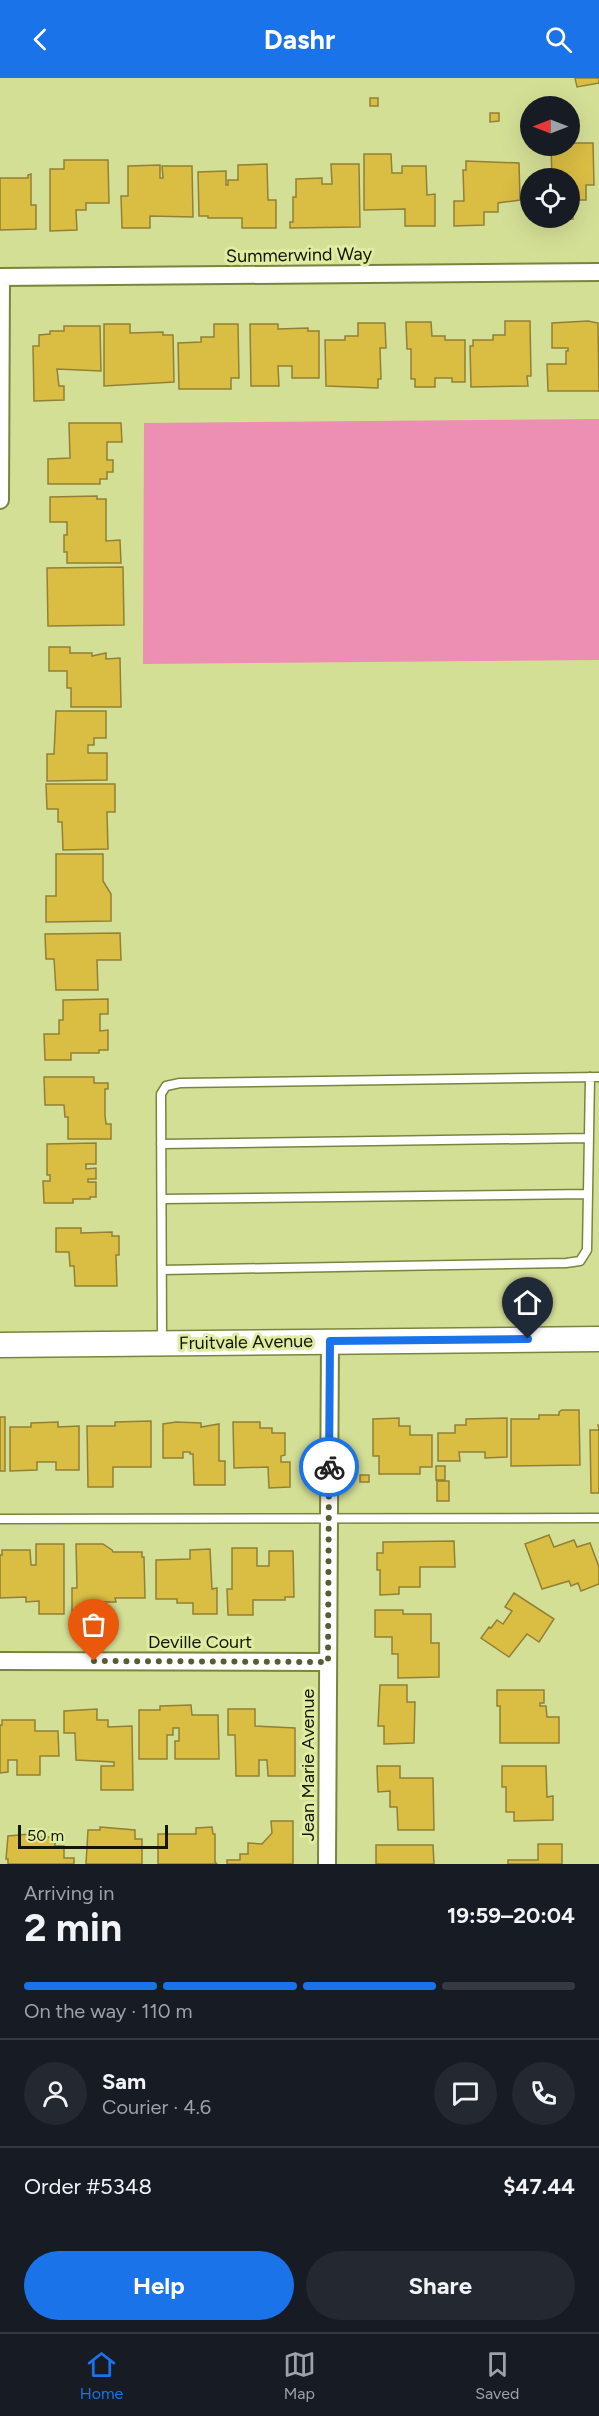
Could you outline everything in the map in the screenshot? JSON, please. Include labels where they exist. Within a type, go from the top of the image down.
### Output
[{"type":"main road","name":"Fruitvale Avenue","points":[[0,1345],[599,1339]]},
{"type":"street","name":"Summerwind Way","points":[[1,277],[599,272]]},
{"type":"street","points":[[0,500],[1,277]]},
{"type":"street","name":"Jean Marie Avenue","points":[[327,1864],[330,1341]]},
{"type":"street","name":"Deville Court","points":[[0,1661],[328,1662]]},
{"type":"lane","points":[[162,1270],[580,1261],[587,1250],[589,1138],[595,1077],[180,1083],[166,1086],[161,1094],[162,1343]]},
{"type":"lane","points":[[161,1144],[589,1138]]},
{"type":"lane","points":[[162,1199],[588,1194]]},
{"type":"lane","points":[[0,1519],[599,1518]]},
{"type":"shaded area","points":[[599,419],[599,660],[143,664],[144,423]]},
{"type":"building","points":[[575,78],[599,78],[599,83],[577,87]]},
{"type":"building","points":[[370,98],[378,98],[378,106],[370,106]]},
{"type":"building","points":[[490,113],[499,113],[499,121],[490,122]]},
{"type":"building","points":[[580,143],[593,143],[594,185],[586,185],[586,200],[580,200],[580,168],[552,168],[551,156],[580,156]]},
{"type":"building","points":[[364,154],[391,154],[392,173],[402,173],[402,166],[426,166],[427,195],[435,194],[435,226],[405,226],[405,209],[364,210]]},
{"type":"building","points":[[64,160],[108,160],[109,203],[86,203],[86,210],[76,210],[77,230],[50,231],[50,169],[64,169]]},
{"type":"building","points":[[466,161],[519,163],[520,200],[498,203],[498,212],[484,212],[484,225],[454,226],[454,201],[464,201],[463,170],[466,170]]},
{"type":"building","points":[[267,164],[268,200],[276,200],[276,228],[242,228],[242,218],[199,216],[198,172],[226,171],[226,185],[228,185],[228,180],[238,180],[238,165]]},
{"type":"building","points":[[331,164],[359,164],[360,227],[290,228],[290,222],[293,222],[296,179],[322,178],[322,184],[332,184]]},
{"type":"building","points":[[160,165],[160,178],[163,178],[162,166],[192,166],[193,217],[150,216],[150,228],[122,228],[121,196],[128,196],[128,166]]},
{"type":"building","points":[[31,174],[31,205],[36,205],[36,229],[0,230],[0,178],[28,178]]},
{"type":"building","points":[[505,321],[530,321],[531,376],[527,376],[528,386],[471,387],[470,346],[473,346],[473,340],[493,340],[493,335],[505,335]]},
{"type":"building","points":[[588,321],[598,323],[599,391],[548,391],[547,364],[566,364],[566,351],[568,351],[568,348],[552,348],[552,323]]},
{"type":"building","points":[[406,322],[431,322],[432,336],[445,336],[445,340],[465,340],[465,382],[452,382],[452,378],[435,378],[435,387],[415,387],[415,379],[411,379],[411,349],[407,349]]},
{"type":"building","points":[[358,323],[385,323],[386,348],[380,348],[381,379],[378,379],[378,388],[326,386],[325,340],[345,340],[345,336],[358,336]]},
{"type":"building","points":[[104,324],[130,324],[130,333],[163,332],[163,335],[173,335],[174,382],[104,386]]},
{"type":"building","points":[[214,324],[238,324],[239,378],[231,378],[231,389],[179,389],[178,343],[201,342],[201,337],[214,337]]},
{"type":"building","points":[[250,324],[278,324],[278,329],[308,328],[308,331],[319,331],[319,378],[292,378],[292,366],[278,366],[279,386],[251,386]]},
{"type":"building","points":[[64,326],[100,326],[101,371],[57,369],[59,386],[64,386],[64,400],[34,401],[33,346],[39,346],[39,335],[50,334],[50,331],[64,331]]},
{"type":"building","points":[[69,423],[121,423],[122,442],[107,442],[107,460],[113,460],[113,472],[107,472],[107,479],[100,479],[100,484],[48,484],[48,459],[70,458]]},
{"type":"building","points":[[97,496],[97,499],[106,499],[106,541],[120,540],[121,563],[67,563],[67,552],[64,552],[64,535],[67,535],[67,522],[50,522],[50,497]]},
{"type":"building","points":[[123,567],[124,625],[48,626],[47,568]]},
{"type":"building","points":[[49,647],[70,647],[70,653],[92,653],[92,656],[106,653],[106,659],[120,658],[121,707],[71,707],[71,688],[67,688],[67,671],[49,671]]},
{"type":"building","points":[[56,711],[106,711],[106,738],[94,738],[94,745],[88,745],[88,753],[107,753],[107,780],[47,781],[47,754],[54,754]]},
{"type":"building","points":[[46,784],[115,784],[115,812],[107,812],[108,849],[63,850],[62,822],[58,822],[58,809],[47,809]]},
{"type":"building","points":[[56,854],[103,854],[103,881],[111,894],[111,921],[46,922],[46,896],[56,896]]},
{"type":"building","points":[[120,933],[121,960],[97,960],[98,990],[56,990],[54,959],[46,959],[45,934]]},
{"type":"building","points":[[108,999],[108,1014],[100,1014],[100,1031],[108,1030],[108,1050],[99,1050],[99,1053],[71,1053],[71,1060],[45,1060],[44,1034],[59,1034],[59,1020],[63,1020],[63,1000]]},
{"type":"building","points":[[44,1077],[94,1077],[94,1083],[108,1083],[108,1089],[105,1089],[105,1115],[106,1124],[111,1124],[111,1139],[68,1139],[68,1117],[65,1117],[64,1105],[45,1105]]},
{"type":"building","points":[[96,1143],[96,1164],[86,1164],[86,1169],[96,1168],[96,1179],[88,1179],[88,1182],[96,1182],[96,1197],[73,1199],[73,1203],[44,1203],[43,1181],[50,1181],[50,1175],[47,1175],[47,1144]]},
{"type":"building","points":[[56,1228],[81,1228],[81,1233],[112,1232],[112,1236],[119,1236],[119,1255],[116,1255],[117,1286],[75,1286],[74,1266],[70,1266],[69,1252],[56,1252]]},
{"type":"building","points":[[562,1410],[579,1410],[580,1465],[511,1466],[511,1419],[539,1419],[539,1415],[559,1415]]},
{"type":"building","points":[[0,1417],[5,1417],[5,1471],[0,1471]]},
{"type":"building","points":[[399,1418],[399,1426],[410,1426],[410,1435],[432,1435],[432,1467],[420,1467],[420,1474],[379,1474],[379,1456],[373,1456],[373,1419]]},
{"type":"building","points":[[507,1418],[507,1457],[485,1458],[485,1452],[459,1452],[460,1461],[438,1461],[438,1433],[455,1433],[455,1425],[466,1425],[466,1419]]},
{"type":"building","points":[[151,1421],[151,1467],[113,1467],[113,1487],[88,1487],[87,1426],[115,1426],[115,1422]]},
{"type":"building","points":[[58,1422],[58,1427],[79,1426],[79,1470],[56,1470],[56,1462],[37,1462],[37,1470],[10,1471],[10,1427],[31,1427],[31,1423]]},
{"type":"building","points":[[233,1422],[260,1422],[260,1428],[272,1428],[272,1433],[285,1433],[285,1455],[281,1456],[281,1462],[290,1462],[290,1487],[269,1488],[268,1467],[234,1468]]},
{"type":"building","points":[[201,1423],[201,1427],[219,1424],[219,1461],[225,1461],[225,1485],[194,1485],[193,1454],[190,1452],[183,1452],[183,1458],[163,1458],[163,1424]]},
{"type":"building","points":[[590,1430],[599,1430],[599,1493],[591,1493]]},
{"type":"building","points":[[436,1466],[445,1466],[445,1480],[436,1480]]},
{"type":"building","points":[[360,1475],[369,1475],[369,1482],[360,1482]]},
{"type":"building","points":[[437,1481],[449,1481],[449,1501],[437,1501]]},
{"type":"building","points":[[549,1535],[554,1547],[574,1540],[577,1547],[590,1543],[599,1567],[599,1584],[581,1591],[578,1583],[571,1586],[569,1581],[542,1589],[525,1544]]},
{"type":"building","points":[[454,1541],[455,1567],[420,1567],[420,1587],[399,1587],[399,1594],[380,1595],[377,1553],[383,1553],[383,1542]]},
{"type":"building","points":[[36,1544],[64,1544],[64,1614],[39,1614],[39,1601],[26,1602],[26,1597],[0,1598],[2,1550],[30,1550],[31,1565],[36,1565]]},
{"type":"building","points":[[76,1544],[103,1544],[113,1552],[142,1552],[145,1598],[115,1598],[116,1602],[101,1602],[101,1614],[72,1614],[72,1588],[77,1588]]},
{"type":"building","points":[[232,1548],[257,1548],[257,1566],[269,1566],[269,1551],[293,1551],[294,1597],[285,1597],[285,1600],[253,1600],[253,1615],[228,1615],[227,1589],[232,1589]]},
{"type":"building","points":[[210,1549],[212,1589],[217,1588],[217,1614],[193,1614],[193,1603],[177,1603],[177,1599],[156,1599],[156,1560],[190,1559],[190,1550]]},
{"type":"building","points":[[514,1593],[554,1619],[539,1642],[527,1634],[509,1657],[481,1638],[497,1620],[503,1624],[512,1611],[505,1607]]},
{"type":"building","points":[[375,1610],[403,1610],[403,1614],[431,1614],[431,1643],[439,1643],[439,1677],[398,1678],[398,1654],[392,1654],[392,1637],[375,1637]]},
{"type":"building","points":[[380,1685],[407,1685],[407,1702],[415,1702],[414,1743],[384,1744],[384,1726],[378,1726]]},
{"type":"building","points":[[497,1690],[544,1690],[544,1703],[540,1703],[540,1706],[546,1706],[547,1717],[559,1717],[559,1743],[500,1743],[500,1706],[497,1706]]},
{"type":"building","points":[[191,1705],[192,1715],[218,1715],[219,1759],[175,1759],[175,1741],[179,1741],[179,1728],[173,1728],[173,1735],[167,1735],[167,1759],[139,1759],[139,1710],[160,1710],[160,1706]]},
{"type":"building","points":[[97,1709],[97,1720],[108,1720],[108,1727],[132,1726],[133,1790],[101,1790],[101,1766],[114,1766],[114,1762],[76,1760],[75,1733],[64,1733],[64,1711]]},
{"type":"building","points":[[228,1709],[255,1709],[255,1726],[295,1728],[295,1776],[268,1776],[267,1760],[259,1760],[259,1776],[236,1776],[235,1735],[228,1735]]},
{"type":"building","points":[[2,1720],[35,1720],[35,1731],[58,1731],[59,1756],[40,1756],[40,1775],[17,1775],[17,1760],[8,1760],[8,1772],[0,1773],[0,1725],[2,1725]]},
{"type":"building","points":[[377,1766],[400,1766],[400,1778],[433,1778],[434,1830],[398,1830],[397,1807],[390,1807],[390,1791],[378,1792]]},
{"type":"building","points":[[502,1766],[546,1766],[547,1797],[553,1796],[553,1820],[514,1821],[514,1812],[506,1812],[506,1787],[502,1787]]},
{"type":"building","points":[[271,1821],[293,1821],[293,1864],[227,1864],[227,1860],[240,1860],[240,1854],[248,1854],[248,1843],[262,1844],[272,1833]]},
{"type":"building","points":[[100,1827],[135,1830],[135,1839],[142,1839],[142,1864],[86,1864],[88,1830],[100,1830]]},
{"type":"building","points":[[212,1827],[213,1834],[215,1834],[215,1862],[217,1864],[158,1864],[158,1834],[196,1834],[196,1828]]},
{"type":"building","points":[[30,1834],[30,1837],[55,1837],[55,1846],[64,1846],[64,1858],[74,1858],[74,1864],[8,1864],[8,1859],[6,1859],[8,1836]]},
{"type":"building","points":[[538,1844],[562,1844],[562,1864],[508,1864],[508,1860],[538,1860]]},
{"type":"building","points":[[376,1845],[433,1845],[434,1864],[376,1864]]},
{"type":"way so far","points":[[94,1661],[328,1662],[329,1467]]},
{"type":"route","points":[[329,1467],[330,1341],[528,1339]]}]
